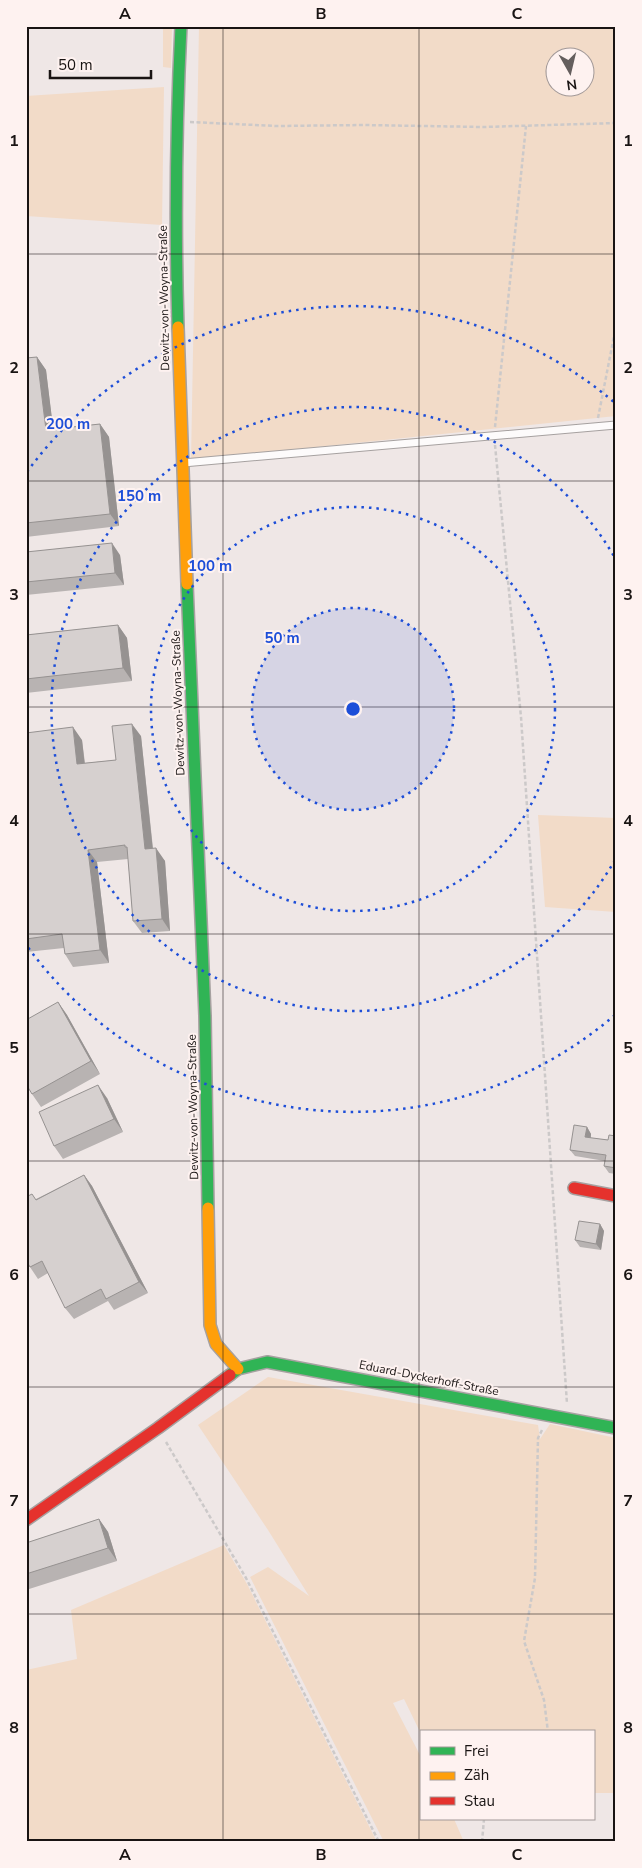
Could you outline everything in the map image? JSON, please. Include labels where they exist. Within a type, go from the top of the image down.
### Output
[{"type":"street","name":"Dewitz-von-Woyna-Straße","points":[[181,26],[176,122],[176,263],[182,463],[205,1016],[210,1325],[216,1344],[238,1369]]},
{"type":"street","points":[[574,1188],[616,1196]]},
{"type":"street","name":"Eduard-Dyckerhoff-Straße","points":[[238,1369],[267,1362],[616,1428]]},
{"type":"street","points":[[26,1520],[158,1428],[238,1369]]},
{"type":"lane","points":[[182,463],[616,425]]},
{"type":"path","points":[[176,122],[277,126],[526,126],[616,123]]},
{"type":"path","points":[[526,126],[494,436],[521,717],[568,1418]]},
{"type":"path","points":[[596,427],[616,326]]},
{"type":"path","points":[[548,1730],[544,1700],[524,1641],[536,1578],[538,1438],[550,1415]]},
{"type":"path","points":[[158,1428],[246,1578],[379,1842]]},
{"type":"path","points":[[482,1841],[484,1820]]},
{"type":"shaded area","points":[[163,26],[172,26],[171,68],[163,67]]},
{"type":"shaded area","points":[[199,26],[616,26],[616,416],[191,460]]},
{"type":"shaded area","points":[[164,87],[162,225],[26,216],[26,96]]},
{"type":"shaded area","points":[[538,815],[616,818],[616,912],[545,907]]},
{"type":"shaded area","points":[[268,1377],[538,1425],[540,1439],[550,1424],[616,1438],[616,1793],[594,1793],[594,1730],[420,1730],[420,1732],[404,1699],[393,1703],[420,1755],[420,1820],[454,1820],[464,1842],[384,1842],[250,1577],[268,1567],[309,1596],[268,1530],[198,1425]]},
{"type":"shaded area","points":[[224,1545],[247,1584],[377,1842],[26,1842],[26,1670],[77,1659],[71,1610]]},
{"type":"building","points":[[37,357],[46,430],[100,424],[110,514],[26,523],[26,358]]},
{"type":"building","points":[[112,543],[115,573],[26,582],[26,552]]},
{"type":"building","points":[[118,625],[123,668],[26,679],[26,635]]},
{"type":"building","points":[[132,724],[145,849],[156,848],[162,919],[133,921],[127,847],[125,845],[88,850],[100,950],[65,954],[62,934],[26,939],[26,733],[73,727],[77,764],[116,760],[112,726]]},
{"type":"building","points":[[58,1002],[91,1061],[32,1094],[26,1084],[26,1020]]},
{"type":"building","points":[[98,1085],[114,1119],[54,1146],[39,1112]]},
{"type":"building","points":[[574,1125],[587,1127],[585,1137],[608,1140],[609,1135],[616,1136],[616,1168],[604,1166],[606,1155],[570,1150]]},
{"type":"building","points":[[84,1175],[139,1282],[106,1299],[101,1289],[65,1308],[42,1261],[30,1267],[26,1260],[26,1197],[32,1194],[36,1200]]},
{"type":"building","points":[[579,1221],[600,1224],[596,1244],[575,1240]]},
{"type":"building","points":[[99,1519],[108,1548],[26,1574],[26,1543]]},
{"type":"traffic: fast","points":[[178,327],[176,176],[181,26]]},
{"type":"traffic: fast","points":[[187,584],[205,1016],[208,1208]]},
{"type":"traffic: fast","points":[[230,1375],[238,1369],[267,1362],[616,1428]]},
{"type":"traffic: slow","points":[[178,327],[187,584]]},
{"type":"traffic: slow","points":[[208,1208],[210,1325],[216,1344],[238,1369]]},
{"type":"traffic: jam","points":[[574,1188],[616,1196]]},
{"type":"traffic: jam","points":[[26,1520],[230,1375]]}]
